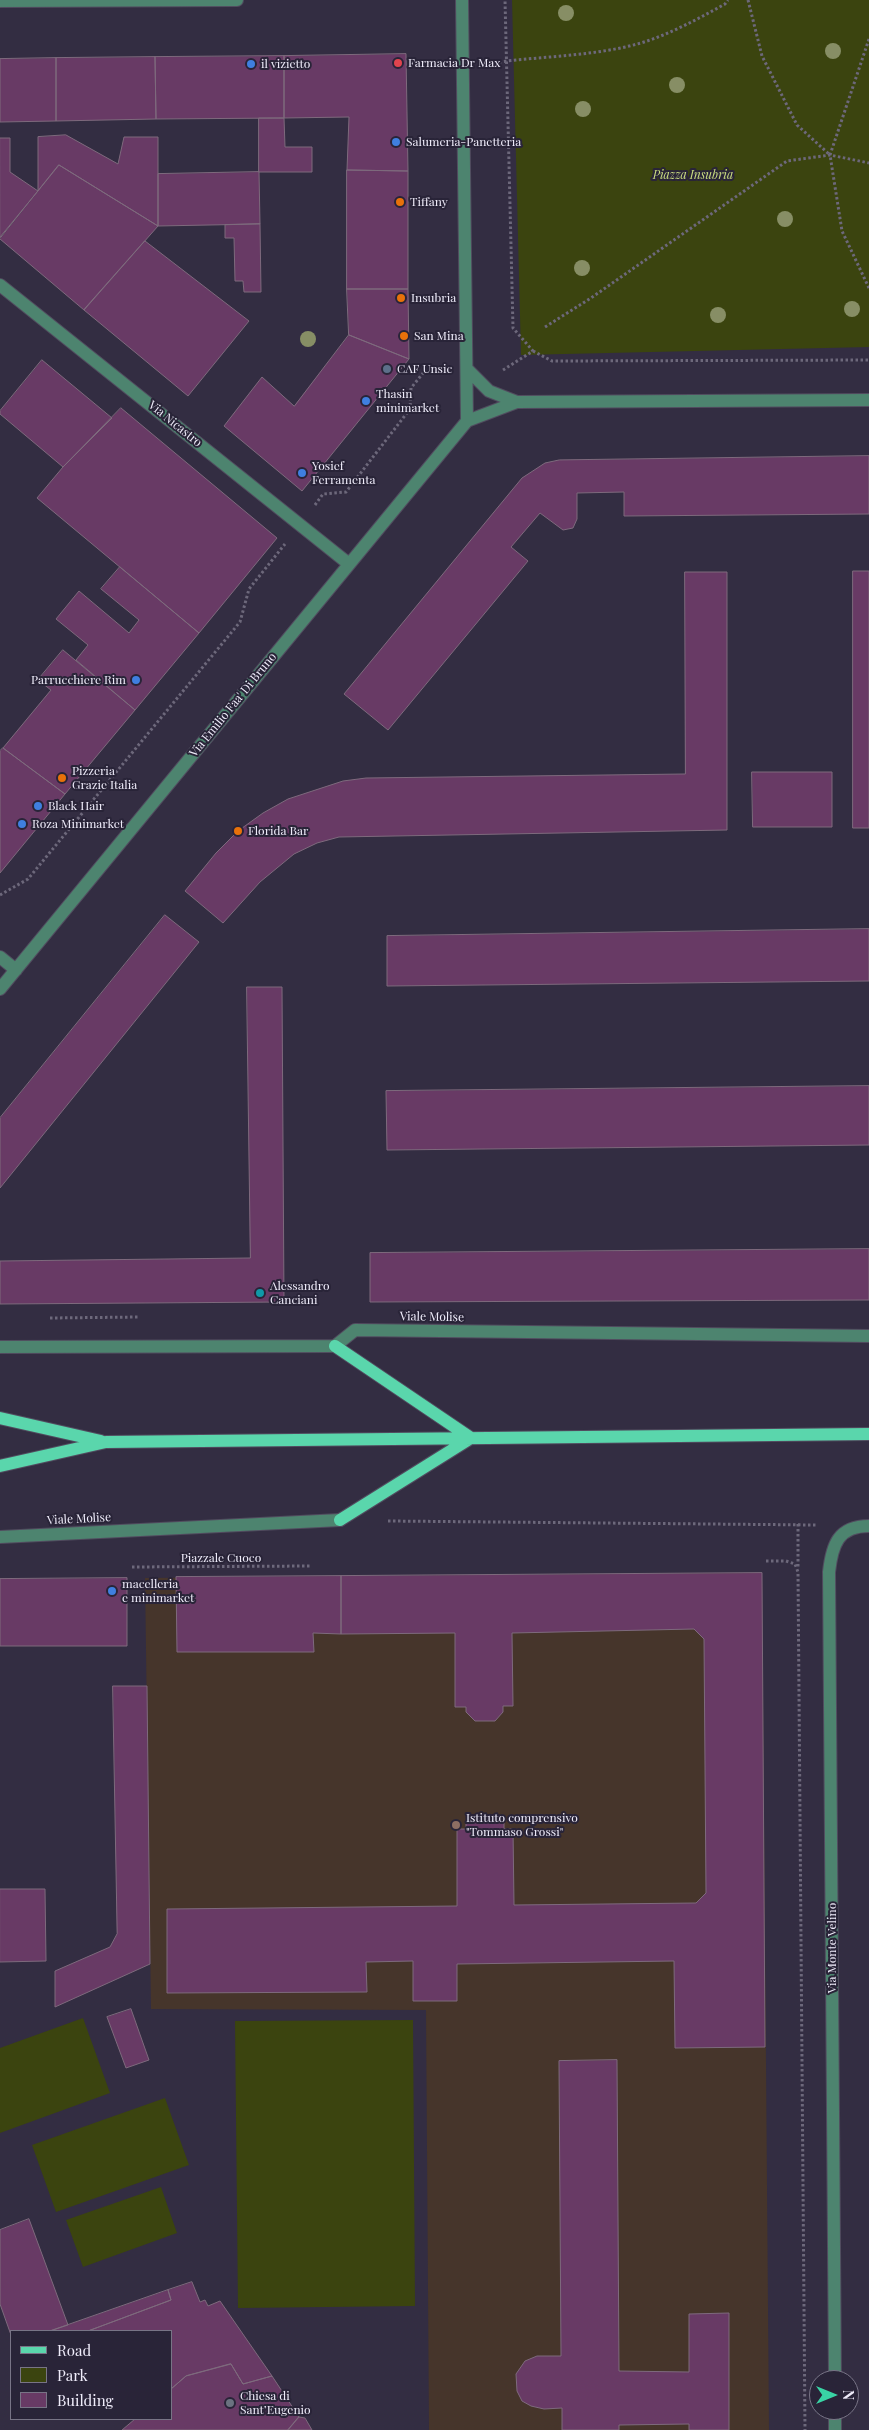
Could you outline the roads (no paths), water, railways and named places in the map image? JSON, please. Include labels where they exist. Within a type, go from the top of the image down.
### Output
[{"type":"main road","points":[[335,1346],[471,1438]]},
{"type":"main road","points":[[0,1418],[106,1442]]},
{"type":"main road","points":[[0,1466],[106,1442],[869,1434]]},
{"type":"main road","points":[[340,1520],[471,1438]]},
{"type":"street","points":[[0,1],[237,0]]},
{"type":"street","points":[[462,0],[467,421],[518,402],[869,400]]},
{"type":"street","name":"Via Nicastro","points":[[0,285],[349,564]]},
{"type":"street","points":[[467,369],[489,391],[518,402]]},
{"type":"street","name":"Via Emilio Faa' Di Bruno","points":[[0,989],[467,421]]},
{"type":"street","points":[[0,957],[16,970]]},
{"type":"street","name":"Viale Molise","points":[[335,1346],[355,1330],[869,1336]]},
{"type":"street","points":[[0,1347],[335,1346]]},
{"type":"street","name":"Viale Molise","points":[[0,1537],[340,1520]]},
{"type":"street","name":"Via Monte Velino","points":[[835,2370],[829,1572],[831,1554],[836,1539],[854,1526],[869,1526]]},
{"type":"place","name":"Farmacia Dr Max","points":[[398,63]]},
{"type":"place","name":"il vizietto","points":[[251,64]]},
{"type":"place","name":"Salumeria-Panetteria","points":[[396,142]]},
{"type":"place","name":"Tiffany","points":[[400,202]]},
{"type":"place","name":"Insubria","points":[[401,298]]},
{"type":"place","name":"San Mina","points":[[404,336]]},
{"type":"place","name":"CAF Unsic","points":[[387,369]]},
{"type":"place","name":"Thasin minimarket","points":[[366,401]]},
{"type":"place","name":"Yosief Ferramenta","points":[[302,473]]},
{"type":"place","name":"Parrucchiere Rim","points":[[136,680]]},
{"type":"place","name":"Pizzeria Grazie Italia","points":[[62,778]]},
{"type":"place","name":"Black Hair","points":[[38,806]]},
{"type":"place","name":"Roza Minimarket","points":[[22,824]]},
{"type":"place","name":"Florida Bar","points":[[238,831]]},
{"type":"place","name":"Alessandro Canciani","points":[[260,1293]]},
{"type":"place","name":"macelleria e minimarket","points":[[112,1591]]},
{"type":"place","name":"Istituto comprensivo \"Tommaso Grossi\"","points":[[456,1825]]},
{"type":"place","name":"Chiesa di Sant’Eugenio","points":[[230,2403]]},
{"type":"park label","name":"Piazza Insubria","points":[[693,175]]}]
